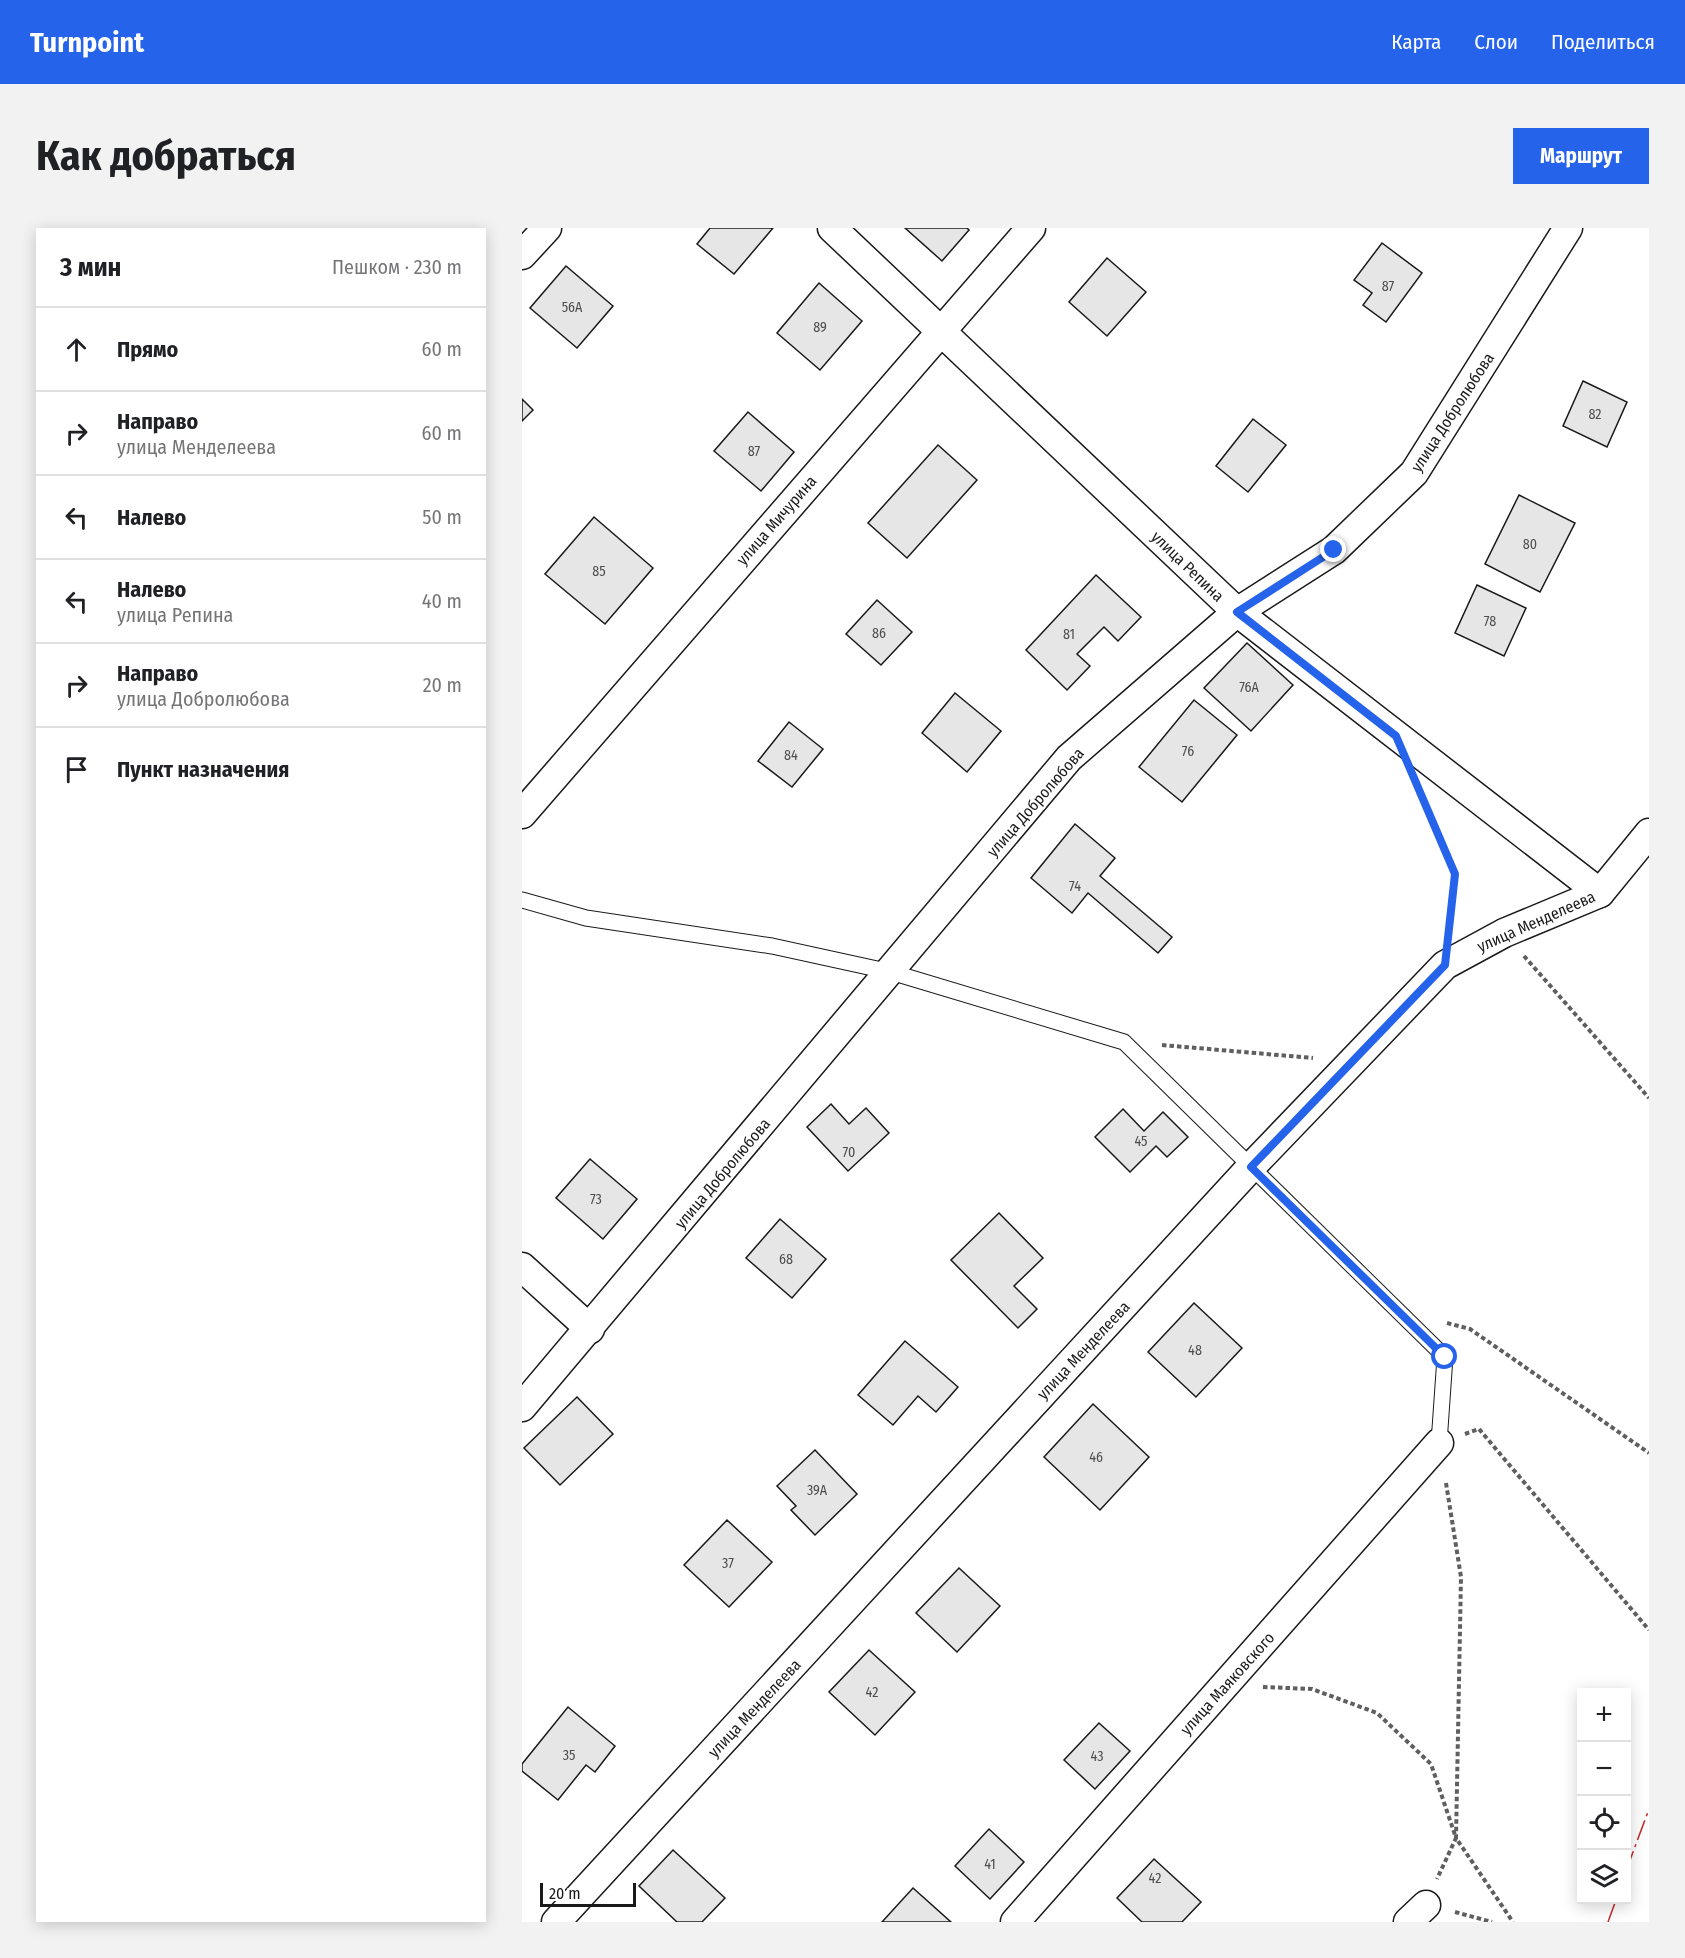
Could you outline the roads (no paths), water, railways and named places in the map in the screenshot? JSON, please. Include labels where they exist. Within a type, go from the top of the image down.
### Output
[{"type":"street","points":[[522,255],[546,228]]},
{"type":"street","name":"улица Репина","points":[[832,228],[1237,612],[1600,893]]},
{"type":"street","name":"улица Мичурина","points":[[522,814],[1031,228]]},
{"type":"street","name":"улица Добролюбова","points":[[522,1407],[1069,759],[1237,612],[1334,550],[1414,473],[1568,228]]},
{"type":"street","name":"улица Менделеева","points":[[556,1922],[1251,1167],[1445,965],[1504,933],[1600,893],[1649,833]]},
{"type":"street","points":[[522,1267],[590,1329]]},
{"type":"street","name":"улица Маяковского","points":[[1015,1922],[1439,1443]]},
{"type":"lane","points":[[522,900],[586,918],[772,946],[891,972],[1124,1042],[1445,1357],[1439,1443]]}]
